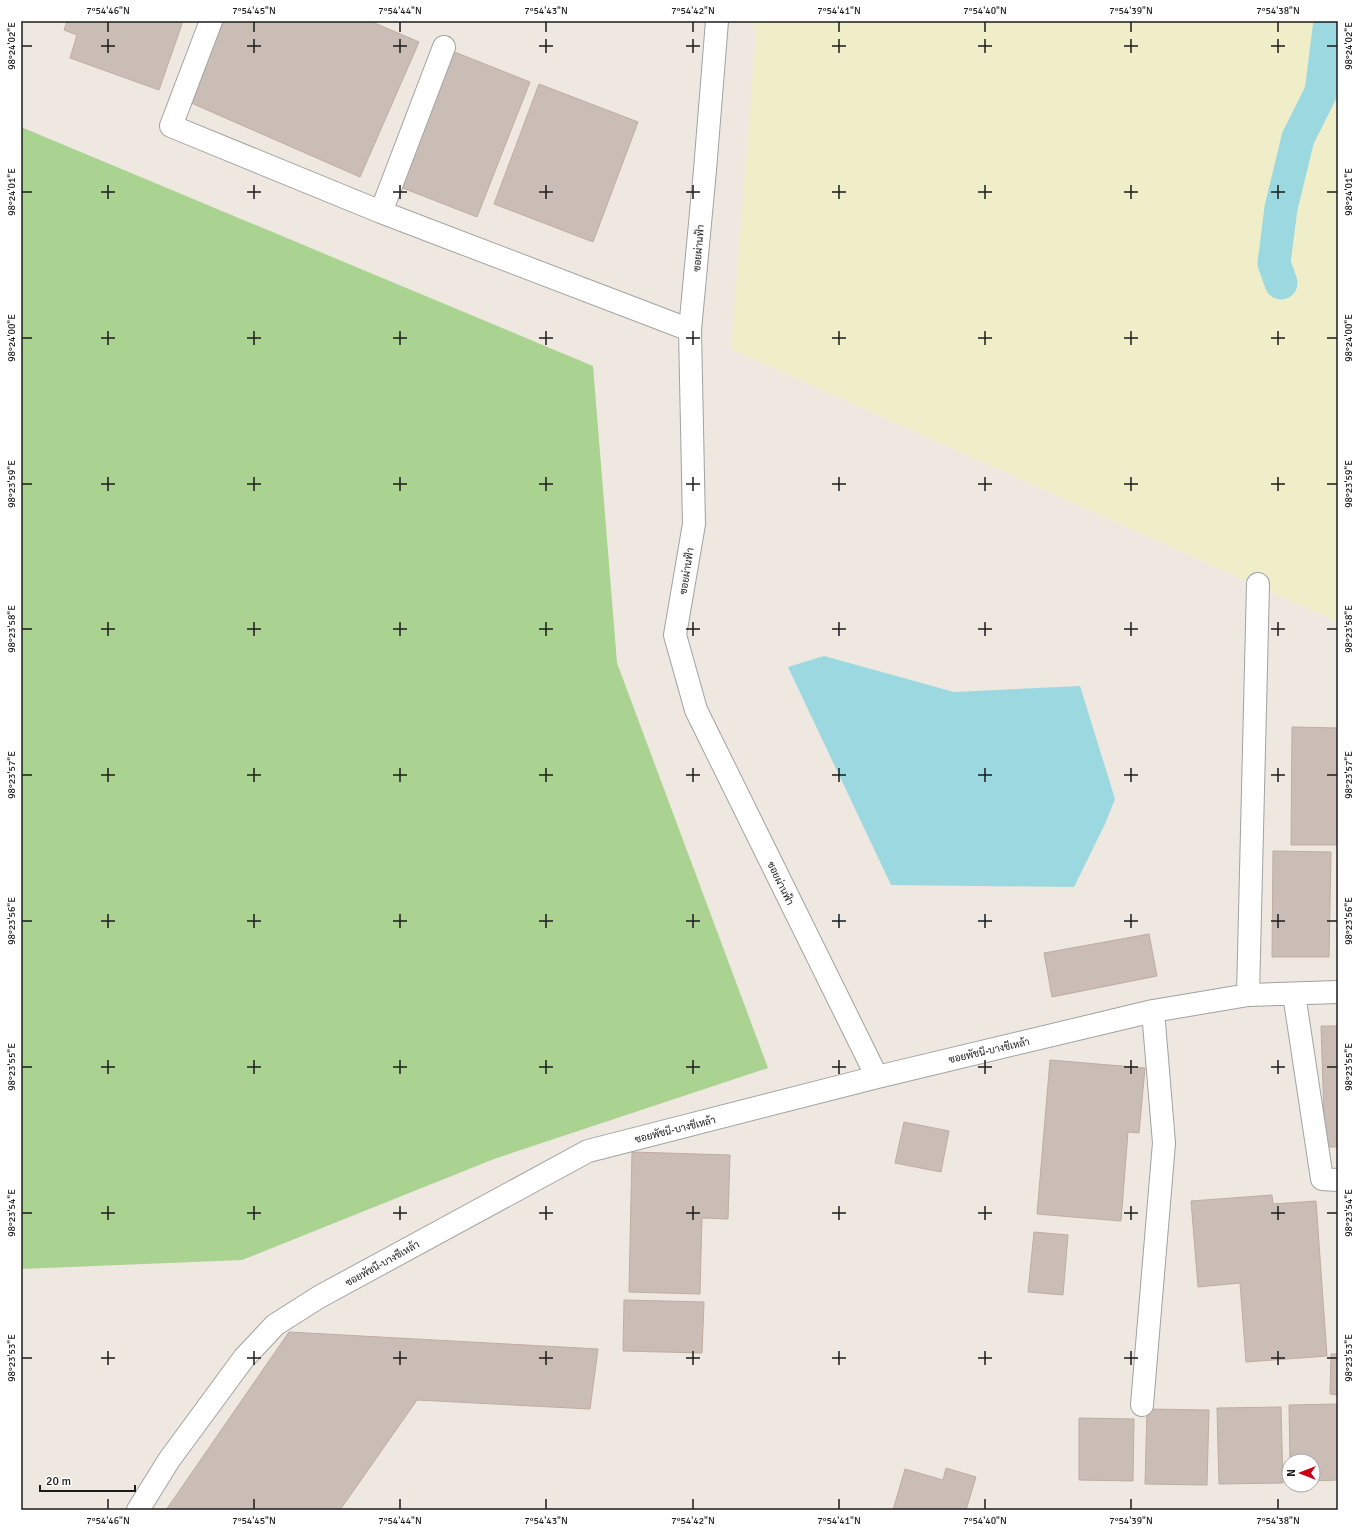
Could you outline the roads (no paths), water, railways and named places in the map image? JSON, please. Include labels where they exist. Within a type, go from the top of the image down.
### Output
[{"type":"street","points":[[211,21],[171,126],[381,212],[690,330]]},
{"type":"street","name":"ซอยผ่านฟ้า","points":[[717,21],[690,330],[694,524],[675,635],[696,710],[877,1077]]},
{"type":"street","points":[[381,212],[444,47]]},
{"type":"street","points":[[1248,995],[1258,584]]},
{"type":"street","name":"ซอยพัชนี-บางชีเหล้า","points":[[138,1510],[169,1460],[244,1358],[276,1325],[319,1297],[588,1151],[877,1077],[1153,1011],[1248,995],[1338,992]]},
{"type":"street","points":[[1294,994],[1322,1179],[1338,1180]]},
{"type":"street","points":[[1142,1405],[1164,1143],[1153,1011]]},
{"type":"water","points":[[824,656],[954,692],[1080,686],[1115,799],[1105,824],[1074,887],[891,885],[788,667]]},
{"type":"waterway","points":[[1281,283],[1274,263],[1281,208],[1298,138],[1321,92],[1330,21]]}]
